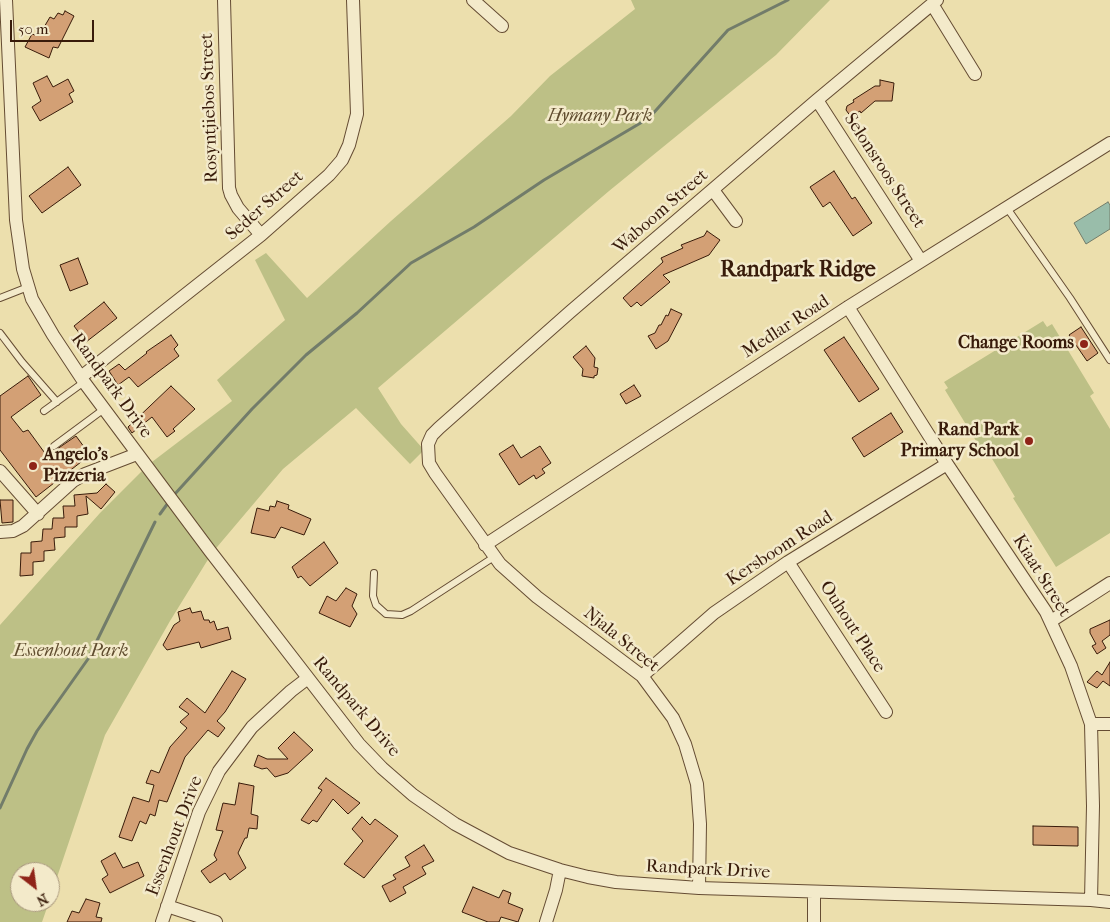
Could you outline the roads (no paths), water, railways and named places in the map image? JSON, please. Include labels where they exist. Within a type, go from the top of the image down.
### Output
[{"type":"street","name":"Randpark Drive","points":[[6,0],[16,220],[23,269],[32,300],[53,335],[104,409],[308,678],[359,744],[382,768],[413,795],[455,824],[518,856],[560,870],[628,884],[1110,902]]},
{"type":"street","name":"Rosyntjiebos Street","points":[[224,0],[229,188],[238,208],[261,235]]},
{"type":"street","name":"Seder Street","points":[[83,380],[261,235],[329,175],[342,160],[349,145],[357,114],[353,0]]},
{"type":"street","points":[[473,0],[502,26]]},
{"type":"street","points":[[934,2],[974,74]]},
{"type":"street","name":"Waboom Street","points":[[429,463],[428,444],[432,435],[439,428],[570,312],[934,2]]},
{"type":"street","name":"Selonsroos Street","points":[[817,100],[921,261]]},
{"type":"street","name":"Medlar Road","points":[[485,546],[848,307],[1110,143]]},
{"type":"street","points":[[713,190],[736,221]]},
{"type":"street","name":"Kiaat Street","points":[[848,307],[947,464],[1051,621],[1071,666],[1092,724],[1093,806],[1090,900]]},
{"type":"street","points":[[0,532],[13,531],[23,526],[73,481],[85,474],[137,454]]},
{"type":"street","name":"Njala Street","points":[[429,463],[441,483],[494,557],[537,597],[642,676],[673,718],[686,744],[697,784],[699,808],[699,888]]},
{"type":"street","name":"Kersboom Road","points":[[642,676],[714,613],[788,562],[947,464]]},
{"type":"street","points":[[0,471],[38,514]]},
{"type":"street","name":"Ouhout Place","points":[[788,562],[886,712]]},
{"type":"street","points":[[1051,621],[1110,583]]},
{"type":"street","name":"Essenhout Drive","points":[[162,922],[199,812],[219,771],[252,727],[308,678]]},
{"type":"street","points":[[1092,724],[1110,724]]},
{"type":"street","points":[[546,922],[560,870]]},
{"type":"street","points":[[814,892],[814,922]]},
{"type":"street","points":[[167,906],[216,922]]},
{"type":"lane","points":[[1007,208],[1070,298],[1110,360]]},
{"type":"lane","points":[[0,298],[28,287]]},
{"type":"lane","points":[[0,333],[57,402]]},
{"type":"lane","points":[[44,411],[83,380]]},
{"type":"lane","points":[[54,446],[104,409]]},
{"type":"lane","points":[[374,573],[373,596],[376,605],[386,614],[402,616],[494,557]]},
{"type":"waterway","points":[[174,495],[252,409],[306,355],[357,313],[411,263],[474,227],[544,180],[649,118],[728,30],[788,0]]},
{"type":"waterway","points":[[160,514],[168,503]]},
{"type":"waterway","points":[[0,808],[37,731],[88,659],[155,522]]},
{"type":"place","name":"Change Rooms","points":[[1084,344]]},
{"type":"place","name":"Rand Park Primary School","points":[[1029,441]]},
{"type":"place","name":"Angelo's Pizzeria","points":[[33,466]]},
{"type":"district","name":"Randpark Ridge","points":[[798,271]]},
{"type":"park label","name":"Hymany Park","points":[[600,117]]},
{"type":"park label","name":"Essenhout Park","points":[[71,652]]}]
